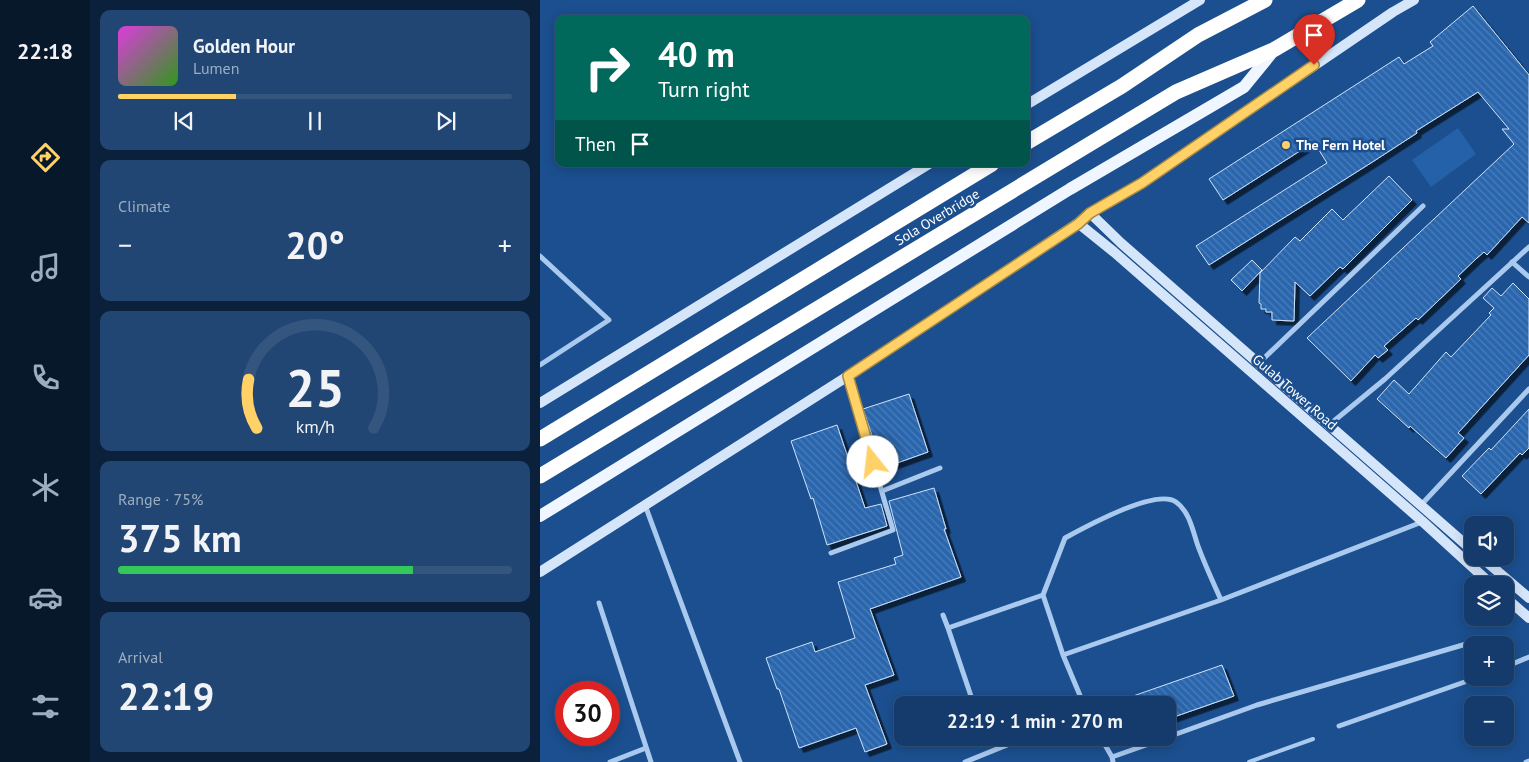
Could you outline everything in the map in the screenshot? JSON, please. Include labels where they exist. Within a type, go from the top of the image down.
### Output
[{"type":"highway","points":[[1030,141],[1122,86],[1244,0]]},
{"type":"highway","points":[[1198,34],[1265,0]]},
{"type":"highway","name":"Sola Overbridge","points":[[540,476],[1176,92],[1275,49],[1358,0]]},
{"type":"highway","name":"Sola Overbridge","points":[[540,439],[987,167]]},
{"type":"main road","points":[[540,516],[1070,189],[1244,87],[1275,49]]},
{"type":"street","points":[[1030,102],[1200,0]]},
{"type":"street","points":[[540,572],[848,376],[1078,224],[1090,213],[1142,183],[1393,12],[1414,0]]},
{"type":"street","points":[[540,403],[925,167]]},
{"type":"street","points":[[1258,363],[1423,206]]},
{"type":"street","points":[[1090,213],[1121,243],[1464,543]]},
{"type":"street","name":"Gulab Tower Road","points":[[1078,224],[1114,252],[1482,576]]},
{"type":"street","points":[[1329,425],[1385,379],[1529,247]]},
{"type":"street","points":[[540,256],[609,320],[540,366]]},
{"type":"street","points":[[1512,262],[1529,278]]},
{"type":"street","points":[[831,553],[893,530],[848,376]]},
{"type":"street","points":[[1421,505],[1529,389]]},
{"type":"street","points":[[882,491],[940,468]]},
{"type":"street","points":[[1080,696],[1063,655],[1043,595],[1065,538],[1098,520],[1137,504],[1168,499],[1181,507],[1190,520],[1198,547],[1221,600]]},
{"type":"street","points":[[645,505],[740,762]]},
{"type":"street","points":[[1063,655],[1221,600],[1422,522]]},
{"type":"street","points":[[1491,566],[1529,598]]},
{"type":"street","points":[[948,628],[1043,595]]},
{"type":"street","points":[[599,603],[651,762]]},
{"type":"street","points":[[1514,605],[1529,618]]},
{"type":"street","points":[[943,615],[971,696]]},
{"type":"street","points":[[1176,734],[1257,705],[1464,645]]},
{"type":"street","points":[[1514,663],[1529,657]]},
{"type":"street","points":[[1339,726],[1464,682]]},
{"type":"street","points":[[965,762],[1004,746]]},
{"type":"street","points":[[1105,746],[1112,760],[1145,746]]},
{"type":"street","points":[[610,762],[646,748]]},
{"type":"lane","points":[[1249,762],[1313,739]]},
{"type":"shaded area","points":[[1458,128],[1476,154],[1431,187],[1412,160]]},
{"type":"building","points":[[1473,6],[1529,75],[1529,223],[1522,217],[1487,255],[1484,252],[1458,276],[1461,279],[1418,320],[1416,318],[1384,346],[1388,350],[1378,358],[1375,355],[1351,381],[1307,338],[1514,144],[1502,129],[1509,129],[1478,92],[1416,131],[1417,133],[1374,161],[1209,265],[1196,246],[1327,163],[1314,142],[1223,200],[1209,179],[1399,57],[1404,64],[1433,46],[1430,42]]},
{"type":"building","points":[[1389,176],[1412,200],[1343,269],[1340,267],[1310,296],[1295,282],[1294,321],[1272,320],[1272,312],[1266,312],[1266,309],[1261,309],[1261,304],[1259,303],[1260,273],[1295,237],[1300,241],[1332,209],[1343,220]]},
{"type":"building","points":[[1252,260],[1262,270],[1242,291],[1231,280]]},
{"type":"building","points":[[1513,283],[1529,299],[1529,355],[1458,433],[1464,438],[1446,458],[1377,399],[1394,380],[1409,394],[1446,352],[1451,357],[1491,315],[1489,313],[1494,308],[1483,298],[1492,288],[1501,296]]},
{"type":"building","points":[[909,394],[928,452],[883,468],[863,409]]},
{"type":"building","points":[[1529,409],[1529,448],[1522,455],[1520,453],[1481,494],[1462,476],[1489,448],[1491,450]]},
{"type":"building","points":[[837,425],[865,508],[881,504],[887,526],[827,545],[813,498],[811,499],[791,441]]},
{"type":"building","points":[[934,488],[946,529],[944,529],[961,577],[870,609],[894,675],[865,685],[887,744],[865,752],[856,728],[799,748],[779,689],[777,689],[766,658],[812,642],[815,652],[855,638],[838,582],[896,564],[894,558],[903,555],[889,501]]},
{"type":"building","points":[[1222,665],[1234,696],[1176,716],[1176,696],[1133,696]]},
{"type":"place","name":"The Fern Hotel","points":[[1286,145]]},
{"type":"route","points":[[873,462],[848,376],[1078,224],[1090,213],[1142,183],[1314,65]]}]
